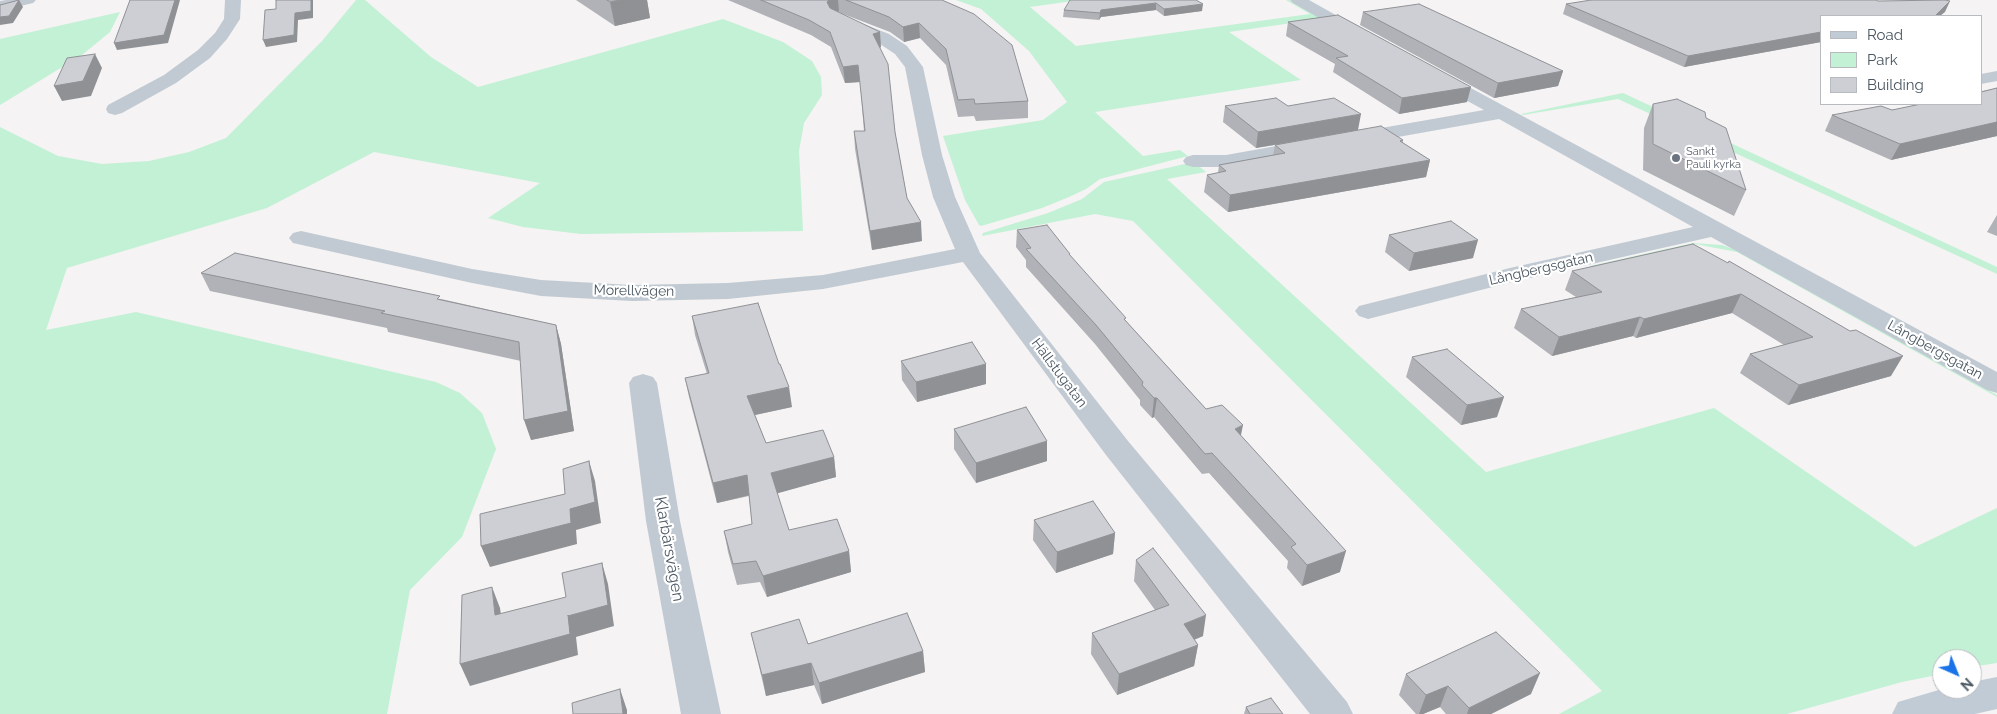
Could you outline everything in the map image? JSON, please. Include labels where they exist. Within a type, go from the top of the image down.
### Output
[{"type":"street","points":[[0,6],[28,0]]},
{"type":"street","points":[[115,109],[170,79],[204,54],[221,36],[232,20],[233,0]]},
{"type":"street","points":[[1298,0],[1375,43]]},
{"type":"street","name":"Hällstugatan","points":[[838,18],[883,38],[901,50],[914,67],[932,155],[944,197],[969,254],[1117,448],[1333,714]]},
{"type":"street","name":"Långbergsgatan","points":[[1417,66],[1997,384]]},
{"type":"street","points":[[1982,79],[1997,76]]},
{"type":"street","points":[[1193,161],[1226,161],[1501,113]]},
{"type":"street","name":"Långbergsgatan","points":[[1368,311],[1510,275],[1715,229]]},
{"type":"street","name":"Morellvägen","points":[[301,238],[472,276],[532,286],[632,293],[728,291],[823,282],[969,254]]},
{"type":"street","name":"Klarbärsvägen","points":[[643,384],[663,521],[701,714]]},
{"type":"street","points":[[1912,714],[1961,708],[1997,693]]},
{"type":"green space","points":[[356,0],[365,0],[431,57],[478,87],[723,19],[783,42],[812,61],[821,77],[822,95],[804,123],[799,151],[803,231],[581,234],[523,227],[488,218],[540,183],[374,152],[267,208],[67,268],[46,330],[136,312],[436,382],[460,393],[482,413],[496,449],[462,537],[410,590],[387,714],[0,714],[0,127],[58,156],[102,164],[149,161],[189,152],[226,138],[322,41]]},
{"type":"green space","points":[[956,0],[1080,0],[1030,7],[1076,46],[1310,14],[1286,0],[1319,16],[1320,19],[1229,32],[1301,80],[1095,112],[1143,156],[1180,150],[1188,156],[1100,179],[1086,189],[1042,208],[981,226],[965,200],[943,136],[1043,120],[1067,102],[1029,51],[981,9]]},
{"type":"green space","points":[[120,12],[110,32],[82,55],[0,105],[0,39]]},
{"type":"green space","points":[[1623,93],[1997,267],[1997,274],[1618,99],[1521,114]]},
{"type":"green space","points":[[1194,162],[1206,172],[1167,179],[1486,472],[1714,408],[1915,547],[1997,508],[1997,663],[1982,665],[1982,649],[1932,649],[1932,676],[1902,682],[1787,714],[1559,714],[1602,691],[1133,221],[1095,214],[982,236],[983,233],[1048,213],[1082,199],[1104,182]]},
{"type":"green space","points":[[1693,243],[1722,245],[1745,253],[1997,395],[1997,397],[1737,252],[1695,244],[1594,268],[1590,266]]},
{"type":"building","points":[[19,0],[9,16],[0,17],[0,5]]},
{"type":"building","points":[[130,0],[175,0],[164,35],[114,43]]},
{"type":"building","points":[[276,0],[311,0],[311,11],[295,13],[294,35],[263,40],[265,10],[276,9]]},
{"type":"building","points":[[761,0],[829,0],[827,2],[830,8],[880,32],[873,34],[888,64],[895,132],[907,198],[921,222],[870,231],[854,131],[865,131],[858,65],[843,67],[830,32],[809,20]]},
{"type":"building","points":[[846,0],[942,0],[974,14],[1012,45],[1028,101],[975,104],[974,99],[958,100],[946,49],[919,23],[903,27],[889,17]]},
{"type":"building","points":[[1070,0],[1196,0],[1203,4],[1164,9],[1156,3],[1101,10],[1100,13],[1064,10]]},
{"type":"building","points":[[1591,0],[1950,1],[1936,15],[1820,15],[1820,32],[1688,56],[1566,4]]},
{"type":"building","points":[[1419,4],[1563,71],[1498,83],[1363,12]]},
{"type":"building","points":[[1338,15],[1471,87],[1402,98],[1336,58],[1348,56],[1288,22]]},
{"type":"building","points":[[95,54],[83,81],[54,86],[67,58]]},
{"type":"building","points":[[1997,88],[1997,122],[1900,144],[1832,115],[1881,106],[1892,110],[1916,105],[1982,105],[1982,92]]},
{"type":"building","points":[[1276,98],[1288,106],[1334,98],[1361,114],[1258,132],[1225,106]]},
{"type":"building","points":[[1677,99],[1705,112],[1706,118],[1726,128],[1746,190],[1653,144],[1653,104]]},
{"type":"building","points":[[1381,126],[1430,160],[1230,195],[1207,175],[1226,171],[1219,165],[1285,153],[1275,145]]},
{"type":"building","points":[[1451,221],[1478,240],[1414,253],[1389,235]]},
{"type":"building","points":[[1047,225],[1069,254],[1126,318],[1124,319],[1206,409],[1222,405],[1243,425],[1235,429],[1346,551],[1307,565],[1291,547],[1296,544],[1212,453],[1205,454],[1157,398],[1154,398],[1142,385],[1143,382],[1096,325],[1026,249],[1031,248],[1017,230]]},
{"type":"building","points":[[1693,244],[1728,263],[1729,261],[1850,331],[1856,330],[1903,356],[1799,385],[1750,354],[1813,337],[1741,294],[1644,319],[1640,317],[1559,337],[1521,309],[1602,292],[1572,271]]},
{"type":"building","points":[[235,253],[440,296],[437,299],[556,325],[568,411],[524,420],[519,342],[381,313],[385,311],[201,273]]},
{"type":"building","points":[[758,303],[789,387],[747,396],[766,443],[823,430],[834,457],[771,473],[789,530],[837,519],[849,551],[763,576],[756,561],[733,564],[724,531],[752,524],[747,475],[713,483],[685,378],[709,373],[692,316]]},
{"type":"building","points":[[972,342],[986,364],[916,382],[901,361]]},
{"type":"building","points":[[1447,349],[1504,397],[1467,405],[1412,357]]},
{"type":"building","points":[[1026,407],[1047,441],[976,463],[954,429]]},
{"type":"building","points":[[589,461],[595,502],[570,509],[571,523],[481,546],[480,514],[565,494],[563,469]]},
{"type":"building","points":[[1093,501],[1115,533],[1057,552],[1034,520]]},
{"type":"building","points":[[1153,548],[1206,615],[1184,624],[1198,645],[1119,674],[1092,633],[1169,605],[1136,560]]},
{"type":"building","points":[[602,563],[608,605],[568,616],[570,634],[460,664],[462,595],[492,587],[495,615],[566,597],[562,573]]},
{"type":"building","points":[[907,613],[923,651],[819,683],[811,663],[762,675],[751,633],[799,619],[808,644]]},
{"type":"building","points":[[1496,632],[1540,673],[1469,708],[1448,686],[1426,695],[1406,674]]},
{"type":"building","points":[[620,689],[623,714],[573,714],[572,703]]},
{"type":"building","points":[[1271,698],[1283,714],[1250,714],[1246,707]]},
{"type":"place","name":"Sankt Pauli kyrka","points":[[1676,158]]}]
